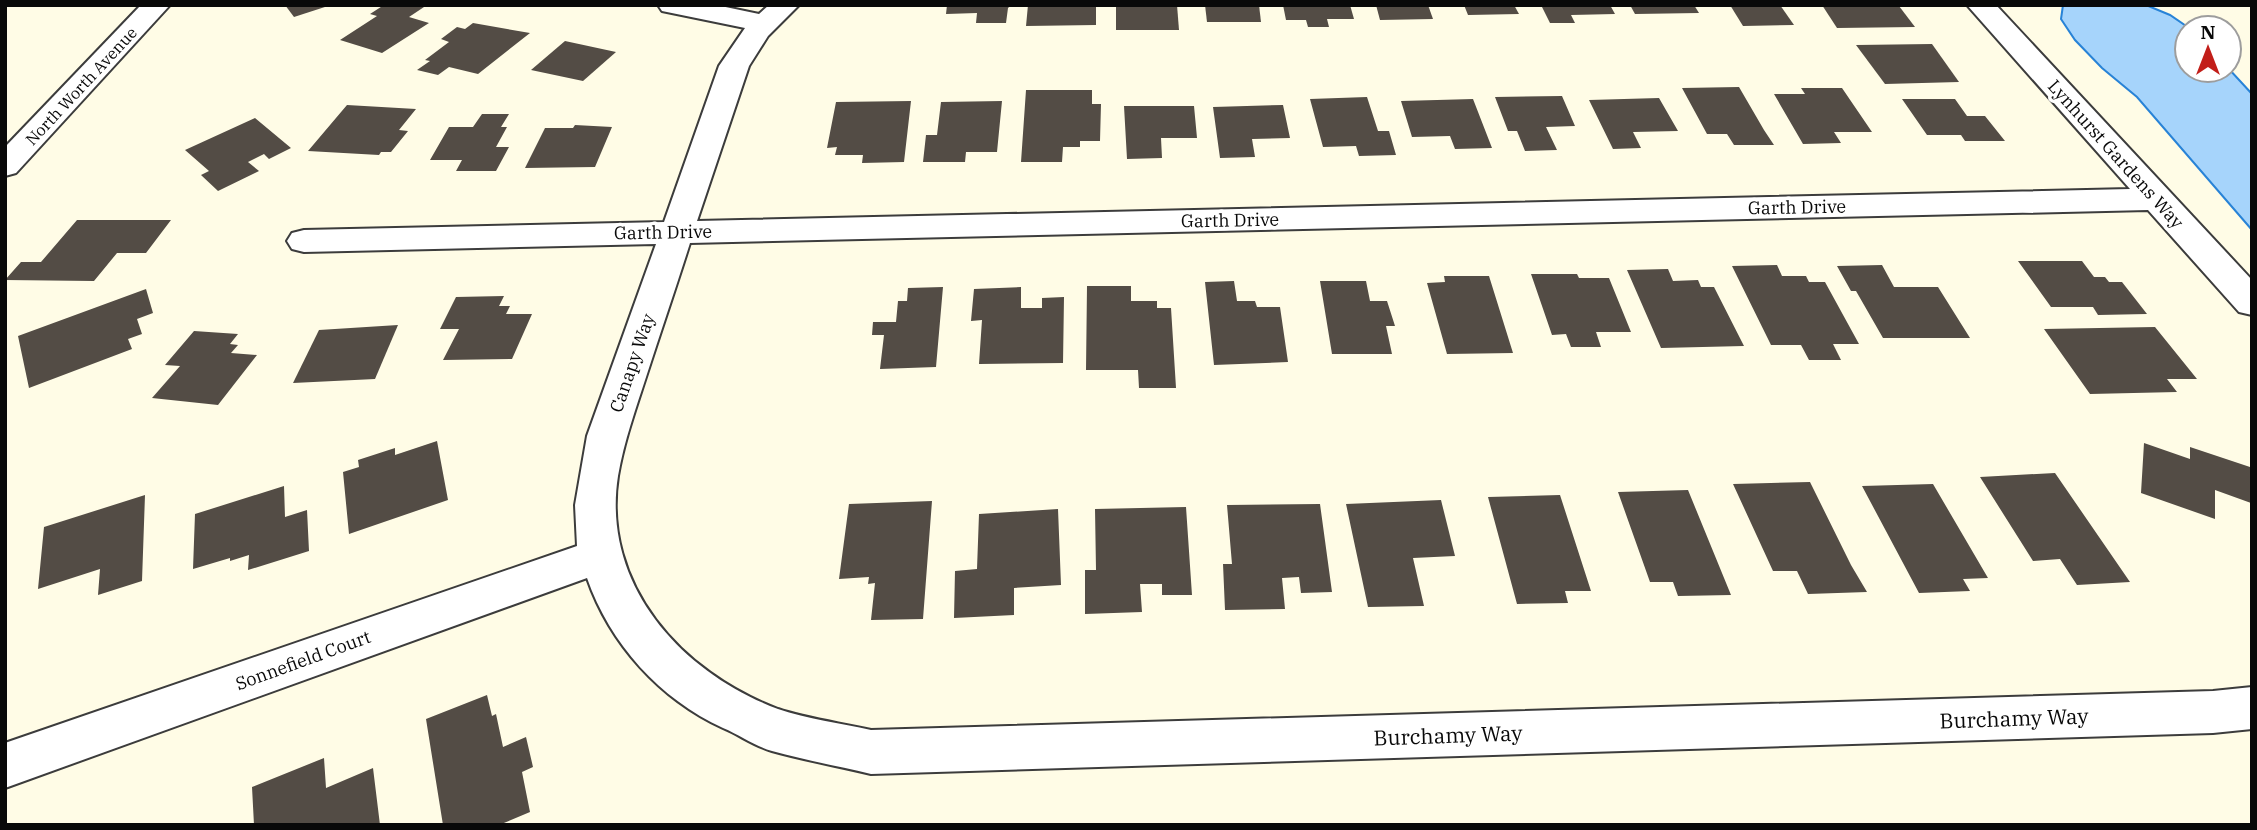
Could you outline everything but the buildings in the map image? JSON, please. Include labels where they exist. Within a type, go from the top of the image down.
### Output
[{"type":"street","name":"North Worth Avenue","points":[[5,166],[156,5]]},
{"type":"street","points":[[672,5],[764,23]]},
{"type":"street","name":"Canapy Way","points":[[666,664],[632,626],[610,582],[601,555],[595,505],[603,453],[740,55],[764,23],[785,5]]},
{"type":"street","name":"Lynhurst Gardens Way","points":[[1980,5],[2252,303]]},
{"type":"street","name":"Garth Drive","points":[[304,241],[2156,199]]},
{"type":"street","name":"Sonnefield Court","points":[[5,766],[601,555]]},
{"type":"street","name":"Burchamy Way","points":[[666,664],[717,704],[771,729],[871,752],[2199,712],[2252,708]]},
{"type":"water","points":[[2063,5],[2146,5],[2173,17],[2173,84],[2243,84],[2252,94],[2252,230],[2137,97],[2102,68],[2075,40],[2061,19]]}]
